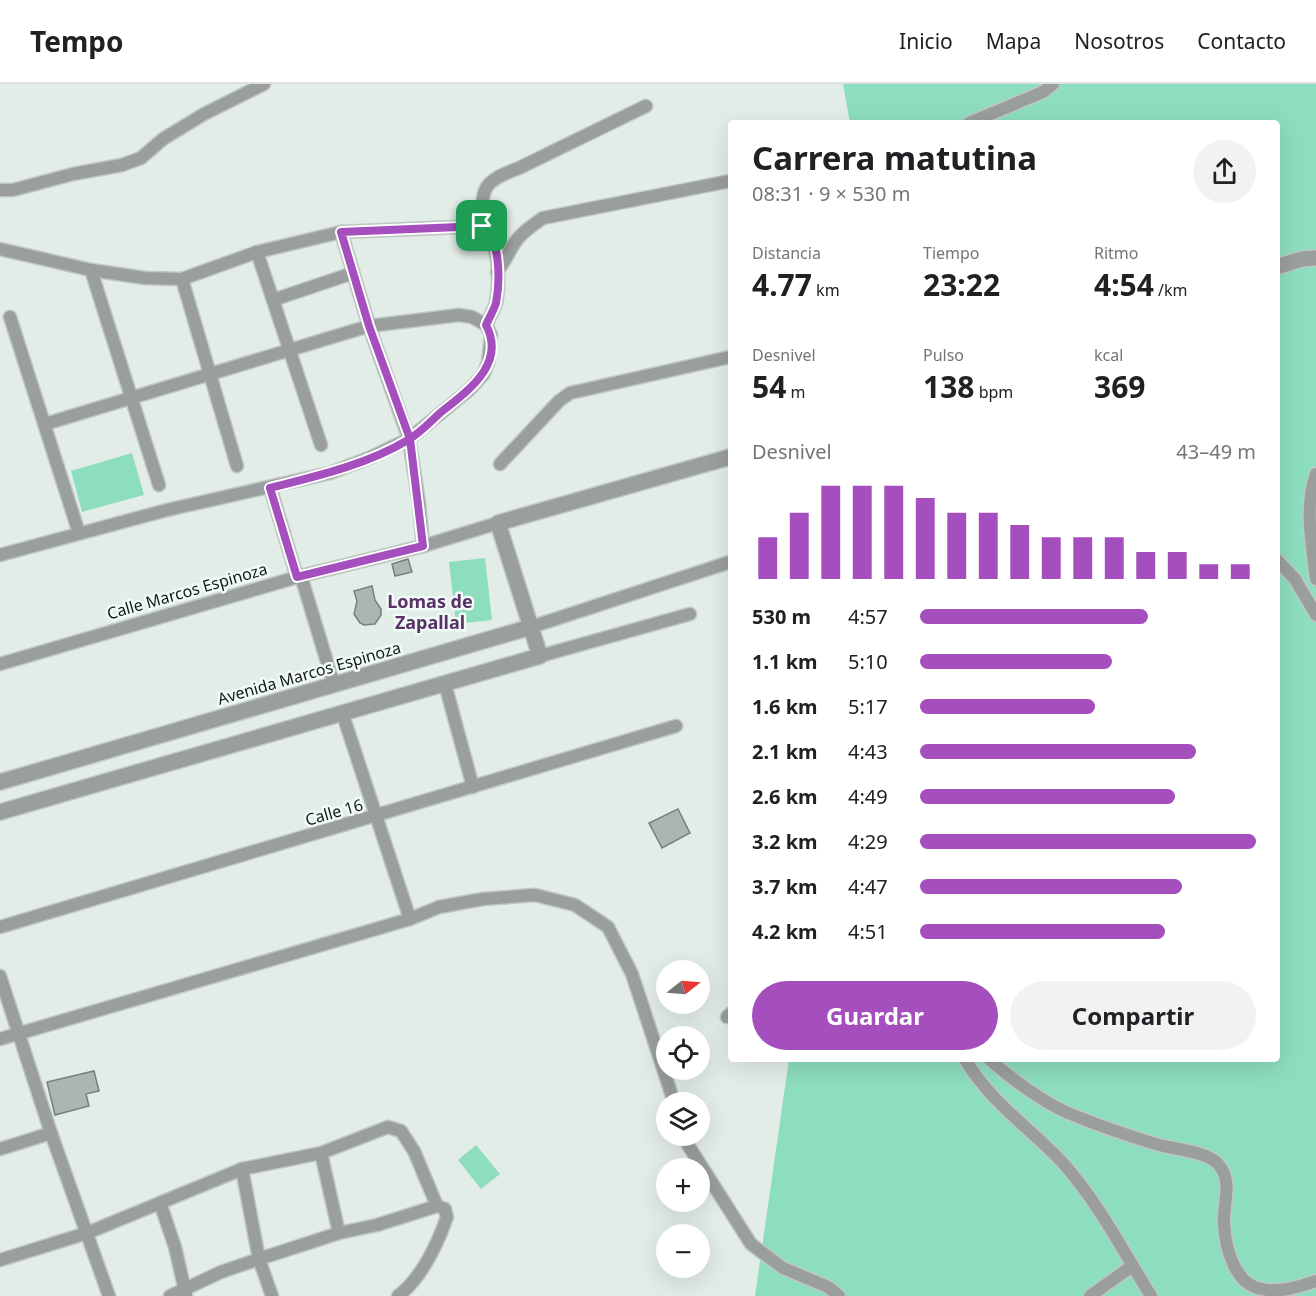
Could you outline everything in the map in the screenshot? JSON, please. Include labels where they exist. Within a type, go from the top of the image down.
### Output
[{"type":"street","points":[[0,190],[14,190],[73,174],[122,165],[141,158],[163,139],[204,114],[264,84]]},
{"type":"street","points":[[976,120],[1043,92],[1053,84]]},
{"type":"street","points":[[482,226],[482,196],[487,185],[499,175],[519,168],[646,106]]},
{"type":"street","points":[[497,272],[521,235],[543,218],[728,180]]},
{"type":"street","points":[[0,249],[91,270],[145,278],[182,279],[258,252],[341,232],[482,226],[489,231],[495,243],[497,272],[496,303],[486,325]]},
{"type":"street","points":[[341,232],[369,326],[410,439],[423,546]]},
{"type":"street","points":[[258,252],[321,444]]},
{"type":"street","points":[[1280,266],[1302,259],[1316,258]]},
{"type":"street","points":[[91,270],[159,485]]},
{"type":"street","points":[[273,300],[353,273]]},
{"type":"street","points":[[182,279],[237,465]]},
{"type":"street","points":[[0,555],[167,510],[270,488],[330,472],[369,458],[410,439],[470,390],[483,375],[489,363],[491,335],[486,325],[472,317],[459,315],[369,326],[45,424]]},
{"type":"street","points":[[10,317],[80,533]]},
{"type":"street","points":[[500,464],[570,393],[728,357]]},
{"type":"street","name":"Calle Marcos Espinoza","points":[[0,664],[299,577],[423,546],[728,458]]},
{"type":"street","points":[[1316,474],[1312,485],[1310,531],[1316,579]]},
{"type":"street","points":[[270,488],[334,685]]},
{"type":"street","points":[[498,523],[540,656]]},
{"type":"street","name":"Avenida Marcos Espinoza","points":[[0,782],[531,627],[728,563]]},
{"type":"street","points":[[1280,563],[1295,579],[1316,615]]},
{"type":"street","points":[[0,812],[690,614]]},
{"type":"street","points":[[445,684],[473,787]]},
{"type":"street","points":[[342,712],[410,919]]},
{"type":"street","name":"Calle 16","points":[[0,927],[676,726]]},
{"type":"street","points":[[0,1039],[410,919],[439,907],[483,898],[535,895],[575,904],[608,927],[632,974],[671,1092]]},
{"type":"street","points":[[0,976],[51,1133],[109,1296]]},
{"type":"street","points":[[967,1062],[993,1096],[1072,1174],[1094,1204],[1151,1296]]},
{"type":"street","points":[[993,1062],[1025,1088],[1070,1113],[1158,1145],[1213,1159],[1220,1166],[1225,1178],[1227,1189],[1225,1232],[1232,1261],[1242,1276],[1260,1289],[1295,1288],[1316,1281]]},
{"type":"street","points":[[0,1260],[87,1233],[242,1169],[321,1153],[388,1127],[401,1131],[414,1150],[437,1206]]},
{"type":"street","points":[[0,1149],[51,1133]]},
{"type":"street","points":[[689,1146],[752,1244],[783,1268],[828,1287],[839,1296]]},
{"type":"street","points":[[321,1153],[339,1233]]},
{"type":"street","points":[[242,1169],[259,1259],[272,1296]]},
{"type":"street","points":[[160,1203],[175,1247],[186,1292]]},
{"type":"street","points":[[170,1296],[186,1292],[221,1272],[339,1233],[377,1225],[437,1206],[445,1209],[447,1216],[428,1260],[409,1288],[398,1296]]},
{"type":"street","points":[[1090,1296],[1132,1266]]},
{"type":"green space","points":[[843,84],[1316,84],[1316,1296],[755,1296],[789,1062],[1280,1062],[1280,120],[849,120]]},
{"type":"green space","points":[[132,453],[144,495],[82,512],[71,471]]},
{"type":"green space","points":[[485,558],[492,620],[456,624],[449,562]]},
{"type":"green space","points":[[476,1145],[500,1174],[481,1189],[458,1160]]},
{"type":"building","points":[[408,559],[412,572],[395,576],[392,564]]},
{"type":"building","points":[[372,586],[381,615],[375,624],[364,625],[354,614],[357,601],[354,591]]},
{"type":"building","points":[[678,809],[690,833],[662,848],[649,823]]},
{"type":"building","points":[[94,1071],[99,1091],[86,1094],[89,1106],[55,1115],[47,1082]]},
{"type":"district","name":"Lomas de Zapallal","points":[[430,612]]},
{"type":"route","points":[[482,226],[341,232],[369,326],[410,439],[423,546],[297,577],[270,488],[330,472],[369,458],[410,439],[470,390],[483,375],[489,363],[491,351],[491,335],[486,325],[496,303],[497,255],[495,243],[489,231],[482,226]]}]
